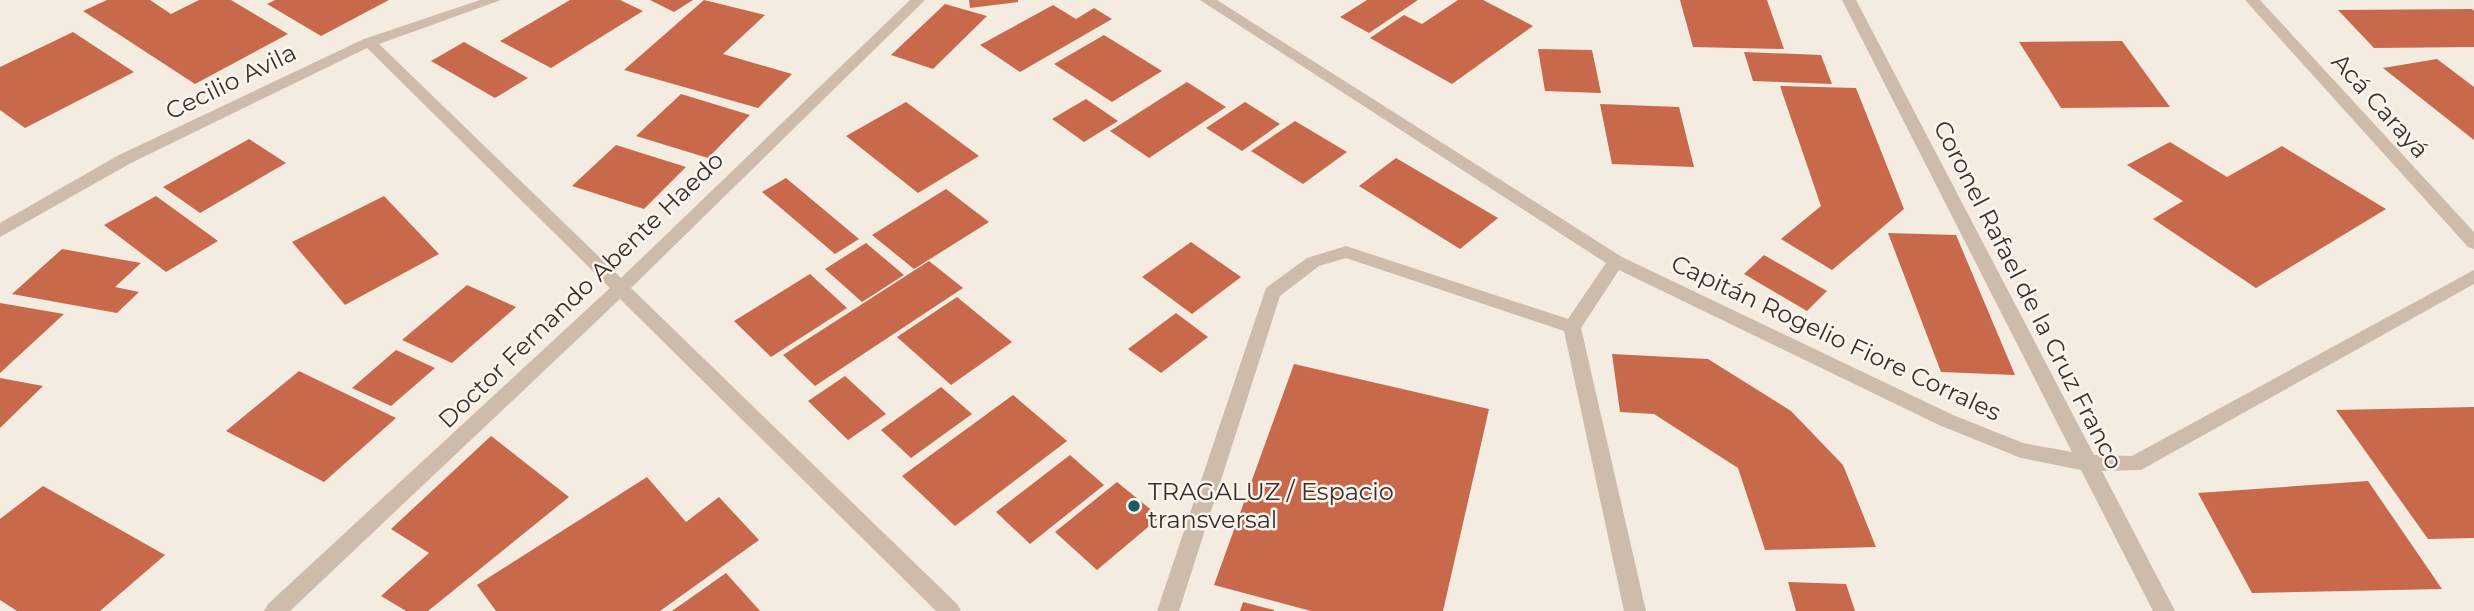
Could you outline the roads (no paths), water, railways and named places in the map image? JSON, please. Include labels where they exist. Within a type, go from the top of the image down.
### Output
[{"type":"street","name":"Cecilio Avila","points":[[0,231],[125,159],[369,42],[494,0]]},
{"type":"street","name":"Doctor Fernando Abente Haedo","points":[[275,611],[622,287],[918,0]]},
{"type":"street","name":"Capitán Rogelio Fiore Corrales","points":[[1207,0],[1616,261],[1946,420],[2021,450],[2087,463],[2134,464],[2474,276]]},
{"type":"street","name":"Coronel Rafael de la Cruz Franco","points":[[1850,0],[2164,611]]},
{"type":"street","name":"Acá Carayá","points":[[2252,0],[2474,243]]},
{"type":"street","points":[[369,42],[950,611]]},
{"type":"street","points":[[1168,611],[1272,293],[1313,262],[1346,252],[1572,327]]},
{"type":"street","points":[[1616,261],[1572,327],[1635,611]]},
{"type":"place","name":"TRAGALUZ / Espacio transversal","points":[[1134,506]]}]
